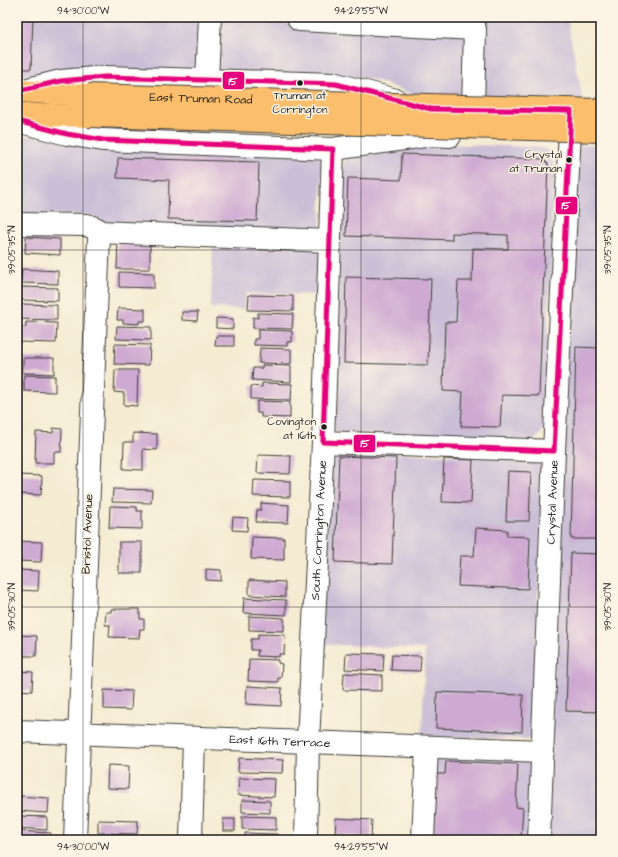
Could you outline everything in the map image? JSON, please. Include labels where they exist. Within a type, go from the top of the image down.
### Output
[{"type":"main road","name":"East Truman Road","points":[[19,91],[88,95],[601,110]]},
{"type":"main road","name":"East Truman Road","points":[[17,114],[601,131]]},
{"type":"street","points":[[207,80],[210,17]]},
{"type":"street","points":[[19,91],[61,81],[105,77],[336,84],[431,108],[473,109],[475,28],[299,20]]},
{"type":"street","name":"Crystal Avenue","points":[[473,109],[571,111],[554,451],[539,840]]},
{"type":"street","points":[[17,121],[66,134],[103,140],[333,149],[432,135],[569,141]]},
{"type":"street","name":"South Corrington Avenue","points":[[306,840],[308,742],[323,442],[333,149]]},
{"type":"street","points":[[17,224],[87,225],[98,231],[330,241]]},
{"type":"street","name":"Bristol Avenue","points":[[75,840],[98,231]]},
{"type":"street","points":[[323,442],[554,451]]},
{"type":"street","name":"East 16th Terrace","points":[[17,731],[543,751]]},
{"type":"street","points":[[191,840],[194,738]]},
{"type":"street","points":[[423,840],[427,747]]},
{"type":"shaded area","points":[[17,17],[567,17],[583,101],[421,97],[369,78],[184,71],[17,75]]},
{"type":"shaded area","points":[[17,135],[315,155],[322,160],[319,295],[246,293],[245,309],[211,308],[213,238],[105,225],[99,218],[89,215],[17,213]]},
{"type":"shaded area","points":[[440,144],[538,147],[547,149],[552,154],[554,163],[545,422],[543,431],[534,441],[338,433],[333,427],[342,173],[344,163],[346,158]]},
{"type":"shaded area","points":[[575,145],[599,145],[601,156],[601,840],[418,840],[421,753],[551,759]]},
{"type":"shaded area","points":[[331,451],[538,458],[543,463],[533,735],[527,739],[422,737],[425,649],[320,644]]},
{"type":"building","points":[[17,17],[33,17],[31,69],[17,69]]},
{"type":"building","points":[[402,154],[543,159],[548,164],[539,396],[502,395],[500,427],[461,426],[463,392],[443,391],[445,322],[456,322],[458,281],[472,281],[473,248],[508,249],[508,235],[452,233],[452,240],[346,236],[348,178],[401,180]]},
{"type":"building","points":[[118,158],[259,162],[257,221],[168,219],[169,180],[117,178]]},
{"type":"building","points":[[26,237],[60,239],[60,255],[25,253]]},
{"type":"building","points":[[118,240],[150,241],[150,269],[117,269]]},
{"type":"building","points":[[22,269],[58,271],[58,284],[21,283]]},
{"type":"building","points":[[119,272],[154,273],[154,288],[119,287]]},
{"type":"building","points":[[346,277],[431,279],[428,365],[344,363]]},
{"type":"building","points":[[21,287],[58,288],[58,301],[21,300]]},
{"type":"building","points":[[249,295],[293,296],[293,311],[248,310]]},
{"type":"building","points":[[21,304],[57,305],[57,320],[17,319],[18,308],[21,308]]},
{"type":"building","points":[[118,308],[145,309],[145,321],[139,321],[139,324],[123,323],[123,320],[117,320]]},
{"type":"building","points":[[182,312],[198,312],[197,321],[182,320]]},
{"type":"building","points":[[258,313],[293,314],[292,329],[253,328],[253,317],[258,318]]},
{"type":"building","points":[[216,318],[233,319],[233,329],[216,328]]},
{"type":"building","points":[[26,322],[57,323],[56,343],[19,342],[19,327],[26,327]]},
{"type":"building","points":[[117,326],[151,327],[151,340],[116,339]]},
{"type":"building","points":[[258,330],[292,331],[292,342],[287,342],[287,346],[254,345],[254,339],[258,339]]},
{"type":"building","points":[[216,336],[234,336],[234,346],[215,346]]},
{"type":"building","points":[[115,344],[150,345],[149,365],[114,364]]},
{"type":"building","points":[[576,347],[601,348],[601,491],[599,516],[601,516],[601,539],[571,539]]},
{"type":"building","points":[[260,348],[291,349],[291,364],[259,363]]},
{"type":"building","points":[[23,358],[54,358],[54,374],[23,373]]},
{"type":"building","points":[[262,365],[291,366],[291,382],[252,380],[253,368],[262,368]]},
{"type":"building","points":[[115,370],[138,370],[137,406],[124,405],[124,393],[114,392]]},
{"type":"building","points":[[24,375],[55,376],[55,392],[24,391]]},
{"type":"building","points":[[262,383],[292,384],[291,400],[251,399],[251,386],[262,387]]},
{"type":"building","points":[[257,401],[290,402],[290,418],[261,417],[261,413],[257,413]]},
{"type":"building","points":[[53,428],[62,429],[61,452],[54,452],[54,463],[35,463],[36,432],[53,433]]},
{"type":"building","points":[[133,433],[157,434],[157,450],[143,449],[143,470],[123,469],[124,442],[133,442]]},
{"type":"building","points":[[258,455],[291,456],[290,474],[257,473]]},
{"type":"building","points":[[339,456],[396,458],[392,564],[335,562]]},
{"type":"building","points":[[444,459],[473,460],[471,503],[442,502]]},
{"type":"building","points":[[508,471],[531,472],[529,521],[506,521]]},
{"type":"building","points":[[17,475],[42,476],[41,495],[17,494]]},
{"type":"building","points":[[254,480],[290,481],[290,497],[253,496]]},
{"type":"building","points":[[113,489],[152,490],[151,503],[112,502]]},
{"type":"building","points":[[261,503],[289,505],[288,523],[256,522],[257,510],[261,510]]},
{"type":"building","points":[[110,506],[137,507],[137,511],[142,511],[142,529],[109,528]]},
{"type":"building","points":[[233,517],[248,518],[247,531],[232,530]]},
{"type":"building","points":[[476,528],[507,530],[507,536],[530,537],[528,589],[458,586],[460,556],[474,556]]},
{"type":"building","points":[[252,537],[284,538],[284,560],[251,559]]},
{"type":"building","points":[[17,541],[42,542],[41,562],[17,561]]},
{"type":"building","points":[[119,542],[142,542],[142,573],[119,573]]},
{"type":"building","points":[[571,553],[601,554],[601,712],[566,711]]},
{"type":"building","points":[[206,569],[221,570],[221,581],[206,580]]},
{"type":"building","points":[[17,570],[39,571],[38,591],[17,590]]},
{"type":"building","points":[[249,580],[285,582],[285,597],[249,595]]},
{"type":"building","points":[[244,598],[286,600],[286,615],[243,613]]},
{"type":"building","points":[[111,609],[140,609],[140,619],[144,619],[144,629],[140,629],[139,638],[109,637],[110,625],[105,625],[106,612],[111,612]]},
{"type":"building","points":[[249,616],[284,618],[284,631],[249,630]]},
{"type":"building","points":[[258,634],[285,635],[284,654],[279,654],[279,657],[257,656],[258,650],[251,650],[251,639],[258,639]]},
{"type":"building","points":[[17,635],[37,636],[36,656],[17,656]]},
{"type":"building","points":[[346,653],[384,654],[383,671],[345,669]]},
{"type":"building","points":[[392,655],[421,656],[420,671],[391,670]]},
{"type":"building","points":[[249,659],[278,660],[278,663],[282,664],[281,678],[278,678],[278,682],[248,681]]},
{"type":"building","points":[[17,671],[33,672],[32,691],[17,690]]},
{"type":"building","points":[[344,673],[382,675],[382,691],[343,690]]},
{"type":"building","points":[[247,686],[282,688],[281,706],[246,704]]},
{"type":"building","points":[[104,690],[132,691],[131,710],[104,709]]},
{"type":"building","points":[[437,692],[523,695],[522,732],[436,728]]},
{"type":"building","points":[[239,758],[283,760],[282,773],[238,772]]},
{"type":"building","points":[[446,761],[518,764],[516,807],[523,808],[521,840],[428,840],[430,774],[445,774]]},
{"type":"building","points":[[108,765],[129,766],[128,789],[107,788]]},
{"type":"building","points":[[239,778],[275,779],[274,797],[238,795]]},
{"type":"building","points":[[17,796],[49,798],[48,813],[17,811]]},
{"type":"building","points":[[242,800],[270,801],[270,813],[242,812]]},
{"type":"building","points":[[17,816],[47,817],[47,830],[17,828]]},
{"type":"building","points":[[242,816],[276,817],[276,830],[242,829]]},
{"type":"building","points":[[336,818],[372,820],[371,837],[335,835]]},
{"type":"building","points":[[223,819],[235,819],[235,831],[223,831]]},
{"type":"building","points":[[98,820],[138,821],[137,834],[98,833]]},
{"type":"building","points":[[17,831],[51,833],[50,840],[17,840]]},
{"type":"building","points":[[245,833],[277,834],[277,840],[245,840]]},
{"type":"building","points":[[104,836],[140,837],[140,840],[104,840]]},
{"type":"transit line","name":"15","points":[[17,91],[61,81],[105,77],[336,84],[431,109],[571,111],[554,451],[323,442],[333,149],[103,140],[67,134],[17,121]]},
{"type":"place","name":"Truman at Corrington","points":[[300,83]]},
{"type":"place","name":"Crystal at Truman","points":[[569,160]]},
{"type":"place","name":"Covington at 16th","points":[[324,427]]}]
